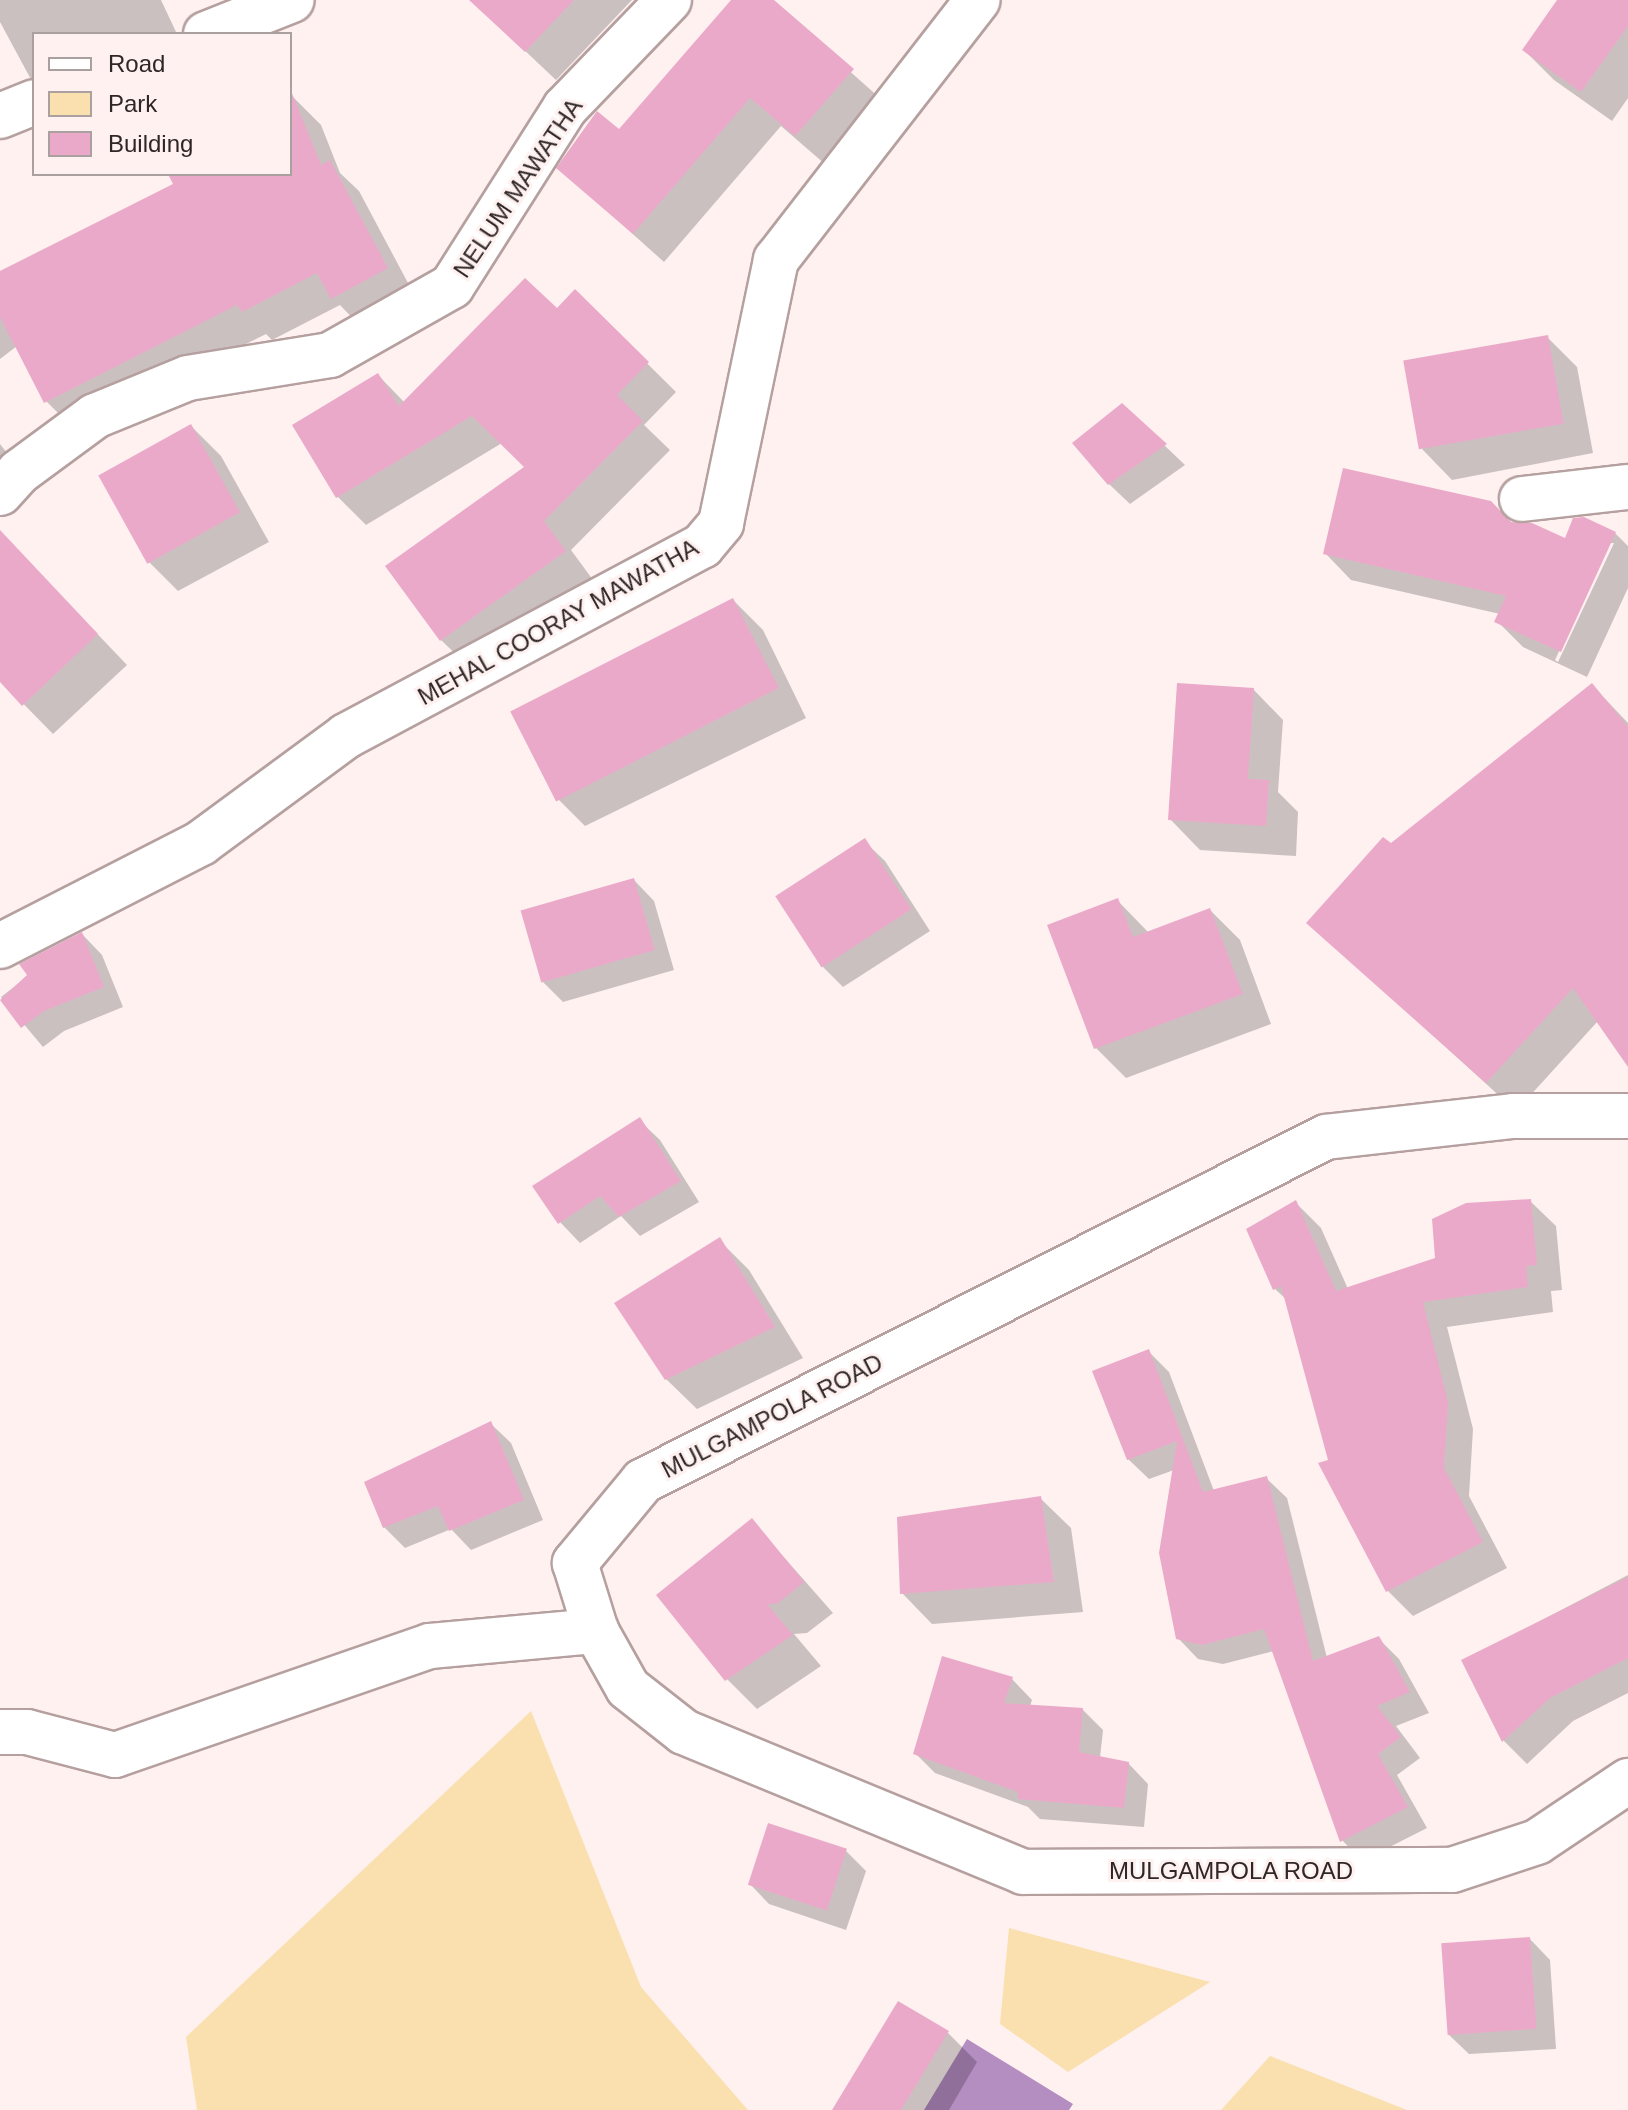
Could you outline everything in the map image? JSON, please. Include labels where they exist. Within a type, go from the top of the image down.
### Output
[{"type":"street","points":[[211,32],[292,0]]},
{"type":"street","name":"NELUM MAWATHA","points":[[0,493],[19,472],[95,416],[188,378],[330,355],[452,286],[565,108],[669,0]]},
{"type":"street","name":"MEHAL COORAY MAWATHA","points":[[0,946],[201,843],[346,736],[702,546],[721,523],[776,260],[978,0]]},
{"type":"street","points":[[0,116],[32,103]]},
{"type":"street","points":[[1522,499],[1628,487]]},
{"type":"street","name":"MULGAMPOLA ROAD","points":[[1628,1116],[1513,1116],[1326,1137],[643,1481],[575,1563],[596,1631],[628,1688],[684,1732],[1023,1872],[1452,1870],[1537,1842],[1628,1781]]},
{"type":"street","points":[[0,1732],[27,1732],[115,1755],[430,1646],[596,1631]]},
{"type":"green space","points":[[531,1711],[641,1987],[748,2110],[197,2110],[186,2037]]},
{"type":"green space","points":[[1009,1928],[1210,1982],[1068,2072],[1000,2024]]},
{"type":"green space","points":[[1270,2056],[1407,2110],[1221,2110]]},
{"type":"shaded area","points":[[967,2039],[1073,2104],[1069,2110],[924,2110]]},
{"type":"building","points":[[469,0],[574,0],[525,52]]},
{"type":"building","points":[[731,0],[774,0],[854,69],[795,136],[750,98],[633,234],[556,168],[597,111],[619,129]]},
{"type":"building","points":[[1557,0],[1628,0],[1628,26],[1581,92],[1522,50]]},
{"type":"building","points":[[292,93],[321,165],[330,160],[388,268],[331,299],[317,273],[242,312],[237,305],[44,403],[0,317],[0,271],[173,184],[169,176],[292,176]]},
{"type":"building","points":[[525,278],[557,308],[575,289],[649,362],[617,395],[643,421],[544,521],[566,551],[440,641],[385,566],[524,467],[472,416],[336,498],[292,425],[378,373],[399,406]]},
{"type":"building","points":[[1548,335],[1564,424],[1419,449],[1403,361]]},
{"type":"building","points":[[1122,403],[1167,444],[1108,485],[1072,443]]},
{"type":"building","points":[[191,424],[240,512],[147,564],[98,475]]},
{"type":"building","points":[[1343,468],[1491,501],[1511,522],[1532,523],[1565,538],[1573,518],[1584,517],[1616,532],[1561,652],[1494,622],[1506,596],[1323,554]]},
{"type":"building","points":[[0,530],[98,634],[22,706],[0,682]]},
{"type":"building","points":[[733,598],[779,688],[556,801],[510,711]]},
{"type":"building","points":[[1177,683],[1254,688],[1248,779],[1269,780],[1266,826],[1168,820]]},
{"type":"building","points":[[1592,683],[1628,727],[1628,1067],[1573,988],[1486,1083],[1306,923],[1383,837],[1391,843]]},
{"type":"building","points":[[865,838],[911,909],[822,968],[775,896]]},
{"type":"building","points":[[634,878],[655,950],[541,983],[521,911]]},
{"type":"building","points":[[1118,898],[1133,937],[1210,908],[1243,994],[1094,1049],[1047,925]]},
{"type":"building","points":[[82,932],[104,987],[44,1011],[21,1028],[0,1000],[27,975],[19,964]]},
{"type":"building","points":[[640,1117],[681,1181],[619,1217],[600,1196],[558,1224],[532,1186]]},
{"type":"building","points":[[1531,1199],[1537,1265],[1526,1266],[1528,1287],[1423,1302],[1448,1402],[1444,1468],[1483,1542],[1386,1592],[1318,1463],[1328,1460],[1281,1286],[1273,1290],[1246,1229],[1296,1200],[1336,1291],[1435,1258],[1432,1219],[1466,1203]]},
{"type":"building","points":[[720,1237],[775,1327],[665,1380],[614,1303]]},
{"type":"building","points":[[1149,1349],[1203,1492],[1267,1476],[1313,1661],[1379,1636],[1410,1692],[1377,1706],[1401,1737],[1378,1754],[1408,1807],[1340,1842],[1264,1629],[1202,1645],[1176,1639],[1159,1553],[1177,1441],[1127,1460],[1092,1371]]},
{"type":"building","points":[[491,1421],[524,1500],[449,1531],[438,1506],[383,1528],[364,1482]]},
{"type":"building","points":[[1041,1496],[1054,1582],[900,1594],[897,1517]]},
{"type":"building","points":[[752,1518],[804,1582],[777,1604],[767,1604],[793,1635],[725,1681],[656,1595]]},
{"type":"building","points":[[1628,1577],[1628,1658],[1550,1698],[1502,1742],[1461,1660]]},
{"type":"building","points":[[942,1656],[1013,1677],[1004,1703],[1083,1708],[1079,1752],[1129,1762],[1124,1808],[1018,1799],[1018,1792],[913,1754]]},
{"type":"building","points":[[768,1823],[847,1849],[827,1910],[748,1885]]},
{"type":"building","points":[[1530,1937],[1536,2029],[1448,2035],[1441,1943]]},
{"type":"building","points":[[898,2001],[949,2031],[901,2110],[832,2110]]}]
